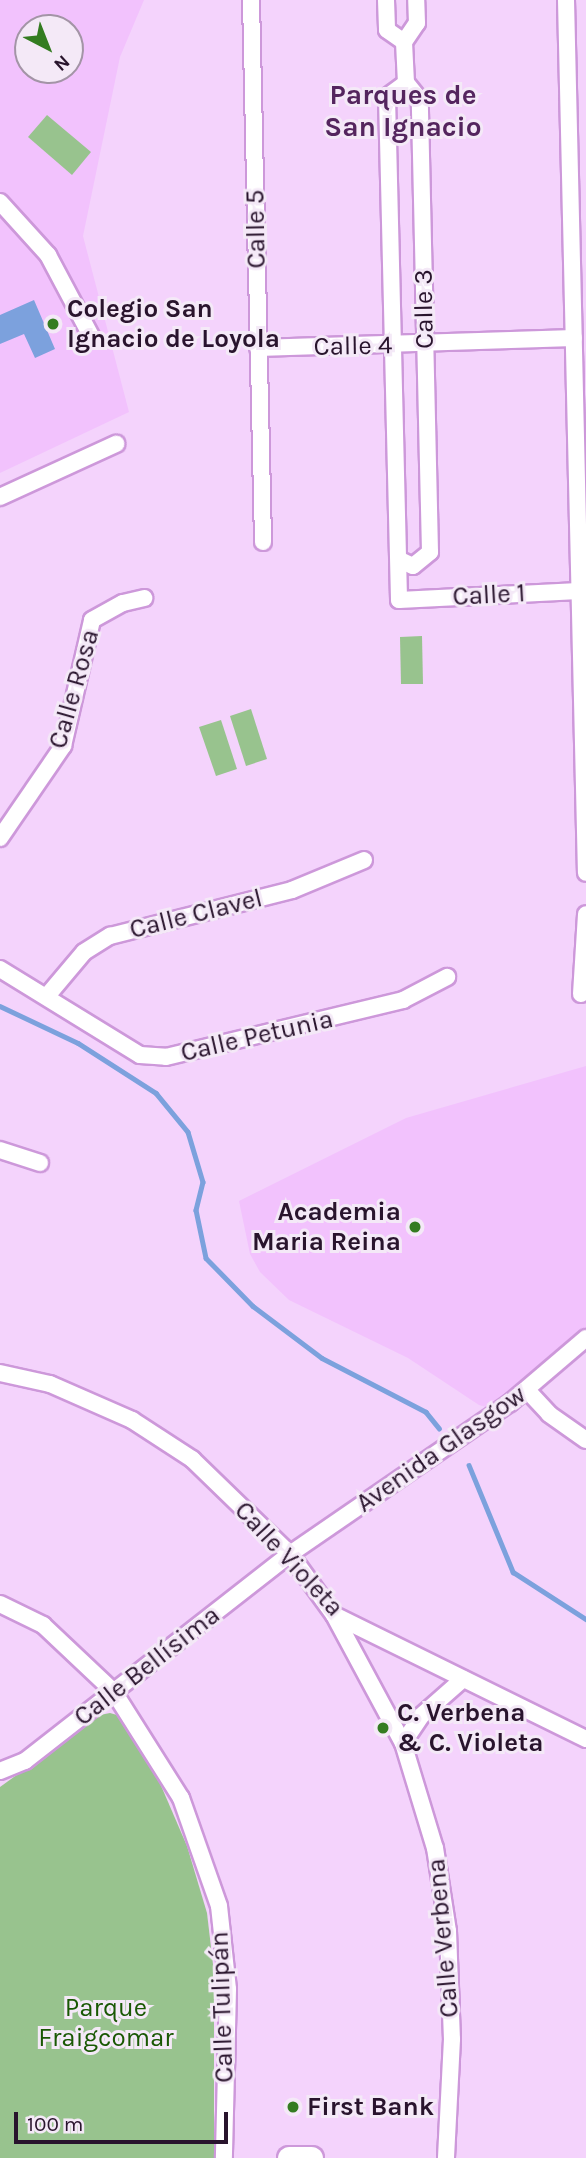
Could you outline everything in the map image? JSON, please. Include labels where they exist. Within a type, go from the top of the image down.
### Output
[{"type":"street","name":"Calle 5","points":[[251,0],[264,542]]},
{"type":"street","points":[[386,0],[387,30],[404,42]]},
{"type":"street","name":"Calle 3","points":[[401,560],[413,566],[429,552],[420,100],[406,83],[404,42],[417,23],[416,0]]},
{"type":"street","points":[[566,0],[586,873]]},
{"type":"street","points":[[401,560],[387,97],[406,83]]},
{"type":"street","points":[[0,202],[48,255],[90,336]]},
{"type":"street","name":"Calle 4","points":[[258,348],[574,338]]},
{"type":"street","points":[[0,497],[116,444]]},
{"type":"street","name":"Calle 1","points":[[401,560],[399,600],[579,591]]},
{"type":"street","name":"Calle Rosa","points":[[0,838],[63,746],[92,620],[123,603],[144,598]]},
{"type":"street","name":"Calle Clavel","points":[[47,996],[84,953],[110,936],[292,890],[364,860]]},
{"type":"street","points":[[580,994],[586,914]]},
{"type":"street","name":"Calle Petunia","points":[[0,969],[140,1055],[178,1057],[403,1000],[447,977]]},
{"type":"street","points":[[0,1150],[40,1163]]},
{"type":"street","name":"Avenida Glasgow","points":[[290,1554],[527,1390],[586,1338]]},
{"type":"street","name":"Calle Violeta","points":[[0,1373],[50,1384],[132,1420],[192,1459],[290,1554],[334,1615],[586,1739]]},
{"type":"street","points":[[527,1390],[549,1414],[586,1440]]},
{"type":"street","name":"Calle Bellísima","points":[[0,1771],[24,1760],[290,1554]]},
{"type":"street","name":"Calle Tulipán","points":[[0,1604],[43,1625],[114,1692],[181,1798],[219,1906],[228,1989],[224,2158]]},
{"type":"street","name":"Calle Verbena","points":[[334,1615],[403,1744],[435,1848],[448,1931],[452,2039],[446,2158]]},
{"type":"street","points":[[403,1744],[421,1716],[463,1679]]},
{"type":"street","points":[[289,2158],[311,2158]]},
{"type":"shaded area","name":"Colegio San Ignacio de Loyola","points":[[0,0],[144,0],[120,57],[83,236],[129,412],[0,473]]},
{"type":"shaded area","name":"Academia Maria Reina","points":[[586,1066],[586,1332],[493,1409],[479,1405],[408,1358],[289,1300],[260,1272],[250,1254],[239,1201],[406,1118]]},
{"type":"green space","points":[[47,115],[91,152],[72,175],[28,137]]},
{"type":"green space","points":[[422,636],[423,684],[401,684],[400,637]]},
{"type":"green space","points":[[251,709],[267,759],[246,766],[230,716]]},
{"type":"green space","points":[[221,720],[237,769],[216,776],[199,727]]},
{"type":"green space","name":"Parque Fraigcomar","points":[[100,1715],[117,1715],[159,1781],[187,1846],[207,1913],[214,1973],[214,2158],[0,2158],[0,1787]]},
{"type":"water","points":[[34,300],[55,349],[35,358],[24,334],[0,344],[0,315]]},
{"type":"waterway","points":[[0,1006],[78,1043],[156,1093],[188,1132],[203,1182],[196,1210],[206,1258],[253,1306],[322,1358],[426,1412],[439,1428]]},
{"type":"waterway","points":[[469,1465],[513,1572],[586,1619]]},
{"type":"place","name":"Colegio San Ignacio de Loyola","points":[[53,324]]},
{"type":"place","name":"Academia Maria Reina","points":[[415,1227]]},
{"type":"place","name":"C. Verbena & C. Violeta","points":[[383,1728]]},
{"type":"place","name":"First Bank","points":[[293,2107]]},
{"type":"district","name":"Parques de San Ignacio","points":[[403,111]]}]
